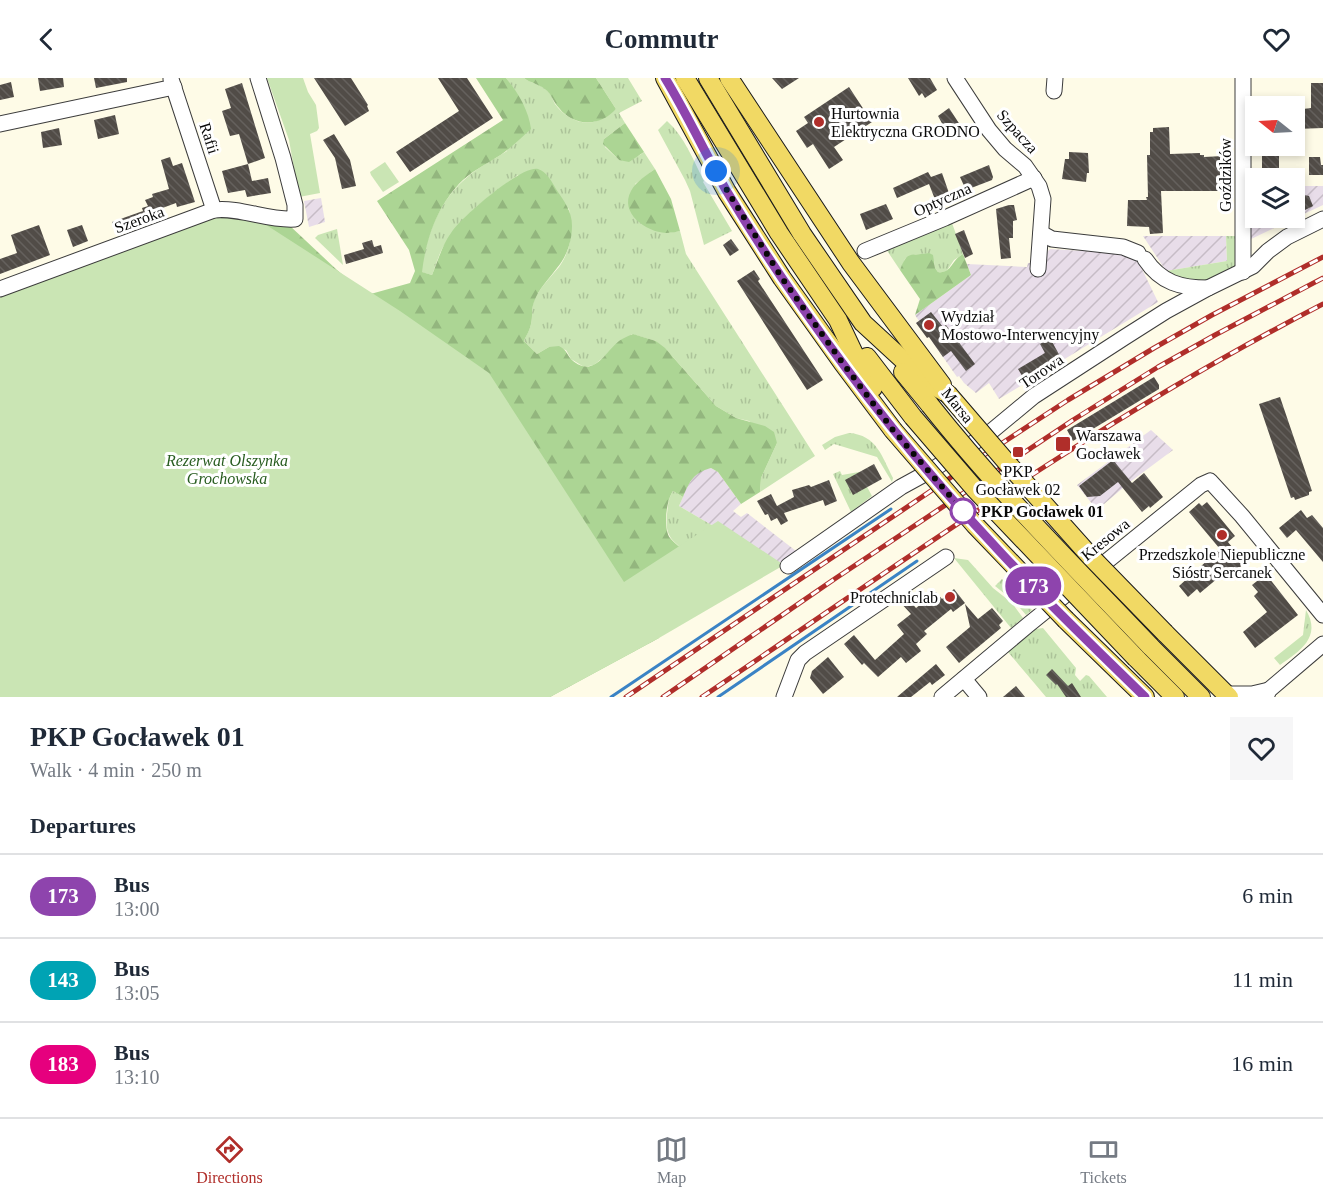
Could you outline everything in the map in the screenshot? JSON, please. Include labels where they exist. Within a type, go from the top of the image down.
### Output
[{"type":"main road","points":[[665,78],[728,192],[782,278],[893,430],[991,543],[1145,697]]},
{"type":"main road","points":[[685,78],[779,233],[838,320],[857,360],[881,400],[893,430]]},
{"type":"main road","points":[[708,78],[802,234],[863,323],[926,381],[948,394]]},
{"type":"main road","name":"Marsa","points":[[729,78],[851,263],[948,394],[1091,557],[1228,696]]},
{"type":"main road","name":"Marsa","points":[[838,320],[913,417],[974,488],[1143,652],[1201,697]]},
{"type":"main road","name":"Marsa","points":[[863,323],[984,470],[1143,652],[1175,697]]},
{"type":"street","name":"Szeroka","points":[[0,289],[214,210],[295,219],[295,205],[258,78]]},
{"type":"street","name":"Szpacza","points":[[955,78],[989,129],[1034,178]]},
{"type":"street","name":"Goździków","points":[[1243,78],[1243,272]]},
{"type":"street","points":[[0,124],[172,83]]},
{"type":"street","name":"Rafii","points":[[172,83],[214,210]]},
{"type":"street","points":[[1034,178],[1043,199],[1038,269]]},
{"type":"street","name":"Optyczna","points":[[865,251],[1034,178]]},
{"type":"street","name":"Torowa","points":[[788,566],[901,487],[932,470],[993,430],[1034,396],[1166,311],[1243,272],[1287,237],[1323,219]]},
{"type":"street","points":[[1041,233],[1052,239],[1122,247],[1141,256],[1164,279],[1193,288],[1208,288]]},
{"type":"street","name":"Kresowa","points":[[942,697],[1201,484],[1210,481],[1242,516],[1323,615]]},
{"type":"street","points":[[786,691],[798,660],[812,648],[946,557]]},
{"type":"street","points":[[1228,696],[1268,694],[1323,644]]},
{"type":"street","points":[[964,679],[979,697]]},
{"type":"shaded area","points":[[1305,186],[1323,186],[1323,205],[1305,214]]},
{"type":"shaded area","points":[[321,198],[325,222],[309,227],[304,201]]},
{"type":"shaded area","points":[[1249,228],[1274,228],[1249,240]]},
{"type":"shaded area","points":[[1143,236],[1226,236],[1227,261],[1166,271]]},
{"type":"shaded area","points":[[1050,249],[1119,253],[1132,257],[1139,263],[1158,302],[999,399],[989,383],[976,393],[959,376],[957,377],[929,337],[916,323],[919,321],[915,315],[971,275],[967,264],[1027,267],[1028,263],[1036,263]]},
{"type":"shaded area","points":[[1151,430],[1173,450],[1097,510],[1077,485]]},
{"type":"shaded area","points":[[711,468],[718,472],[741,504],[733,511],[741,517],[747,513],[796,551],[778,564],[679,506],[694,476],[701,470]]},
{"type":"green space","points":[[267,78],[303,78],[316,105],[319,128],[310,134],[320,193],[299,197],[289,140]]},
{"type":"green space","name":"Rezerwat Olszynka Grochowska","points":[[476,78],[506,78],[522,102],[531,129],[506,151],[468,176],[454,189],[440,211],[430,234],[422,272],[432,275],[448,238],[478,205],[518,175],[530,170],[541,170],[567,206],[572,221],[572,232],[564,258],[536,297],[532,319],[524,341],[537,354],[549,347],[559,346],[572,360],[587,367],[598,362],[619,341],[633,334],[656,341],[665,348],[716,406],[736,418],[765,426],[774,432],[777,443],[761,478],[760,492],[741,504],[718,472],[711,468],[700,472],[693,478],[683,497],[673,491],[667,508],[668,534],[685,551],[659,638],[550,697],[0,697],[221,212],[289,225],[367,295],[410,283],[415,271],[409,250],[377,201],[503,120]]},
{"type":"green space","points":[[506,78],[524,78],[545,88],[563,113],[585,123],[596,121],[616,109],[596,78],[628,78],[642,101],[619,113],[625,123],[604,139],[605,147],[619,160],[644,152],[655,169],[635,184],[669,233],[680,231],[686,254],[815,456],[760,492],[761,478],[777,443],[749,421],[736,418],[716,406],[656,341],[632,334],[594,365],[584,367],[571,359],[566,350],[549,347],[537,354],[524,341],[530,326],[536,296],[567,253],[571,231],[570,216],[569,209],[518,175],[468,214],[443,248],[432,275],[421,272],[434,222],[447,200],[469,176],[507,151],[514,89]]},
{"type":"green space","points":[[524,78],[596,78],[616,109],[610,115],[595,122],[572,119],[557,106],[545,89]]},
{"type":"green space","points":[[667,121],[684,141],[703,182],[732,231],[704,245],[690,191],[658,130]]},
{"type":"green space","points":[[625,123],[644,152],[629,162],[619,160],[603,144],[604,139]]},
{"type":"green space","points":[[385,162],[399,182],[383,192],[370,172]]},
{"type":"green space","points":[[655,169],[671,199],[680,231],[666,233],[650,229],[636,220],[629,207],[628,199],[633,187]]},
{"type":"green space","name":"Rezerwat Olszynka Grochowska","points":[[221,212],[257,219],[400,311],[489,373],[624,582],[718,521],[784,565],[659,638],[550,697],[0,697],[0,293]]},
{"type":"green space","points":[[952,223],[963,254],[954,260],[946,272],[938,272],[934,261],[917,255],[905,259],[900,270],[886,249]]},
{"type":"green space","points":[[337,229],[343,265],[315,238]]},
{"type":"green space","points":[[1226,236],[1236,236],[1236,267],[1212,281],[1182,283],[1166,271],[1227,261]]},
{"type":"green space","points":[[929,253],[933,255],[938,272],[949,269],[963,254],[971,275],[915,315],[920,299],[900,270],[908,256]]},
{"type":"green space","points":[[849,433],[866,438],[877,448],[893,478],[892,482],[877,457],[834,444],[825,450],[822,445],[835,437]]},
{"type":"green space","points":[[840,471],[842,475],[859,472],[872,496],[851,512],[833,474]]},
{"type":"green space","points":[[673,491],[683,497],[679,506],[727,534],[685,551],[672,540],[667,527],[668,502]]},
{"type":"green space","points":[[954,558],[968,560],[993,588],[1012,603],[1023,618],[1011,628]]},
{"type":"green space","points":[[1002,579],[1032,610],[1026,615],[1015,602],[995,586]]},
{"type":"green space","points":[[1306,610],[1312,628],[1310,636],[1301,649],[1280,665],[1274,658],[1303,635]]},
{"type":"green space","points":[[1043,628],[1076,668],[1075,675],[1080,681],[1086,675],[1089,676],[1107,697],[1046,697],[1008,652],[1036,629]]},
{"type":"building","points":[[38,78],[63,78],[64,87],[40,91]]},
{"type":"building","points":[[94,78],[127,78],[127,82],[96,88]]},
{"type":"building","points":[[314,78],[351,78],[368,105],[369,111],[345,126]]},
{"type":"building","points":[[438,78],[467,78],[493,118],[410,172],[396,152],[459,111]]},
{"type":"building","points":[[772,78],[799,78],[782,89]]},
{"type":"building","points":[[908,78],[930,78],[937,90],[925,98],[922,93],[919,96]]},
{"type":"building","points":[[11,82],[14,97],[0,100],[0,85]]},
{"type":"building","points":[[242,83],[265,158],[248,164],[239,134],[230,136],[222,111],[231,108],[225,89]]},
{"type":"building","points":[[1311,83],[1323,83],[1323,128],[1305,129],[1305,109],[1311,108]]},
{"type":"building","points":[[849,87],[872,122],[834,147],[843,160],[829,169],[813,144],[807,148],[796,131],[808,123],[804,117]]},
{"type":"building","points":[[949,108],[966,134],[956,140],[954,136],[950,138],[938,116]]},
{"type":"building","points":[[115,115],[119,134],[98,139],[94,120]]},
{"type":"building","points":[[1169,127],[1170,154],[1200,153],[1204,157],[1233,153],[1233,162],[1223,171],[1223,180],[1230,191],[1161,191],[1163,233],[1150,234],[1149,227],[1127,226],[1128,200],[1147,200],[1147,155],[1150,155],[1150,132],[1153,132],[1153,128]]},
{"type":"building","points":[[59,128],[62,145],[43,148],[41,132]]},
{"type":"building","points":[[334,134],[350,160],[356,186],[342,189],[335,158],[323,140]]},
{"type":"building","points":[[1069,152],[1088,153],[1089,173],[1087,173],[1086,182],[1062,179],[1065,159],[1069,159]]},
{"type":"building","points":[[1262,156],[1279,156],[1279,168],[1262,168]]},
{"type":"building","points":[[170,157],[173,166],[182,163],[195,202],[177,207],[176,203],[157,210],[159,214],[116,231],[112,222],[143,211],[142,208],[148,206],[145,200],[153,197],[152,194],[169,189],[161,160]]},
{"type":"building","points":[[1309,157],[1320,157],[1323,175],[1309,175]]},
{"type":"building","points":[[248,164],[252,181],[268,178],[271,193],[247,197],[245,190],[228,193],[222,171]]},
{"type":"building","points":[[989,165],[992,180],[966,190],[960,177]]},
{"type":"building","points":[[928,172],[931,177],[942,173],[950,196],[936,202],[929,184],[897,198],[893,188]]},
{"type":"building","points":[[1305,195],[1309,196],[1313,206],[1305,210]]},
{"type":"building","points":[[886,204],[893,219],[866,230],[860,214]]},
{"type":"building","points":[[1014,205],[1017,220],[1013,221],[1013,238],[1009,238],[1011,258],[1001,259],[996,209]]},
{"type":"building","points":[[39,225],[50,255],[0,274],[0,259],[17,253],[11,235]]},
{"type":"building","points":[[82,225],[88,241],[73,247],[67,230]]},
{"type":"building","points":[[964,230],[973,254],[965,258],[955,234]]},
{"type":"building","points":[[731,239],[739,250],[730,256],[723,245]]},
{"type":"building","points":[[372,240],[374,247],[381,245],[383,253],[346,264],[344,255],[364,249],[362,243]]},
{"type":"building","points":[[754,270],[760,279],[758,281],[823,380],[807,390],[737,281]]},
{"type":"building","points":[[931,312],[943,327],[946,325],[975,364],[966,371],[951,351],[943,357],[916,323]]},
{"type":"building","points":[[1050,338],[1061,358],[1024,379],[1018,369],[1045,353],[1040,344]]},
{"type":"building","points":[[1154,377],[1159,389],[1073,441],[1067,430]]},
{"type":"building","points":[[1280,397],[1312,491],[1309,495],[1295,500],[1294,497],[1291,498],[1259,404]]},
{"type":"building","points":[[1113,460],[1132,483],[1144,473],[1163,497],[1142,512],[1118,482],[1100,496],[1087,497],[1079,486]]},
{"type":"building","points":[[874,464],[882,479],[853,495],[845,480]]},
{"type":"building","points":[[829,480],[837,501],[825,506],[823,500],[784,513],[788,521],[781,525],[777,518],[771,521],[768,514],[765,515],[757,501],[771,494],[777,506],[794,497],[792,490],[809,485],[811,487]]},
{"type":"building","points":[[1207,502],[1235,536],[1228,542],[1245,563],[1234,572],[1230,568],[1200,593],[1197,589],[1188,597],[1179,586],[1220,549],[1189,512],[1199,503],[1202,506]]},
{"type":"building","points":[[1301,510],[1307,518],[1312,515],[1323,528],[1323,562],[1296,530],[1287,538],[1279,528]]},
{"type":"building","points":[[1266,574],[1298,615],[1255,648],[1243,632],[1267,612],[1254,596],[1258,592],[1252,585]]},
{"type":"building","points":[[954,589],[965,603],[953,612],[951,609],[924,631],[927,634],[916,644],[921,651],[906,663],[901,657],[878,677],[864,663],[862,665],[844,644],[854,635],[875,660],[904,634],[897,625],[911,614],[899,601],[906,596],[916,608],[936,592],[942,599]]},
{"type":"building","points":[[965,604],[978,619],[992,608],[1003,621],[999,625],[1001,628],[959,663],[946,647],[970,627]]},
{"type":"building","points":[[828,657],[844,677],[823,694],[810,678],[812,671]]},
{"type":"building","points":[[936,664],[945,675],[932,685],[930,682],[911,697],[897,697]]},
{"type":"building","points":[[1052,669],[1068,686],[1072,683],[1081,697],[1066,697],[1057,684],[1046,675]]},
{"type":"building","points":[[1016,686],[1025,697],[1003,697]]},
{"type":"waterway","points":[[611,697],[891,509]]},
{"type":"waterway","points":[[718,697],[917,561]]},
{"type":"railway","points":[[626,697],[1068,400],[1212,315],[1323,257]]},
{"type":"railway","points":[[663,697],[1073,420],[1158,367],[1323,278]]},
{"type":"railway","points":[[702,697],[930,542],[1084,441],[1242,347],[1323,304]]},
{"type":"bus line","name":"173","points":[[665,78],[728,192],[782,278],[893,430],[991,543],[1145,697]]},
{"type":"place","name":"Hurtownia Elektryczna GRODNO","points":[[819,122]]},
{"type":"place","name":"Wydział Mostowo-Interwencyjny","points":[[929,325]]},
{"type":"place","name":"Warszawa Gocławek","points":[[1063,444]]},
{"type":"place","name":"PKP Gocławek 02","points":[[1018,452]]},
{"type":"place","name":"PKP Gocławek 01","points":[[963,511]]},
{"type":"place","name":"Przedszkole Niepubliczne Sióstr Sercanek","points":[[1222,535]]},
{"type":"place","name":"Protechniclab","points":[[950,597]]},
{"type":"route","points":[[716,171],[782,278],[842,362],[893,430],[963,511]]}]
